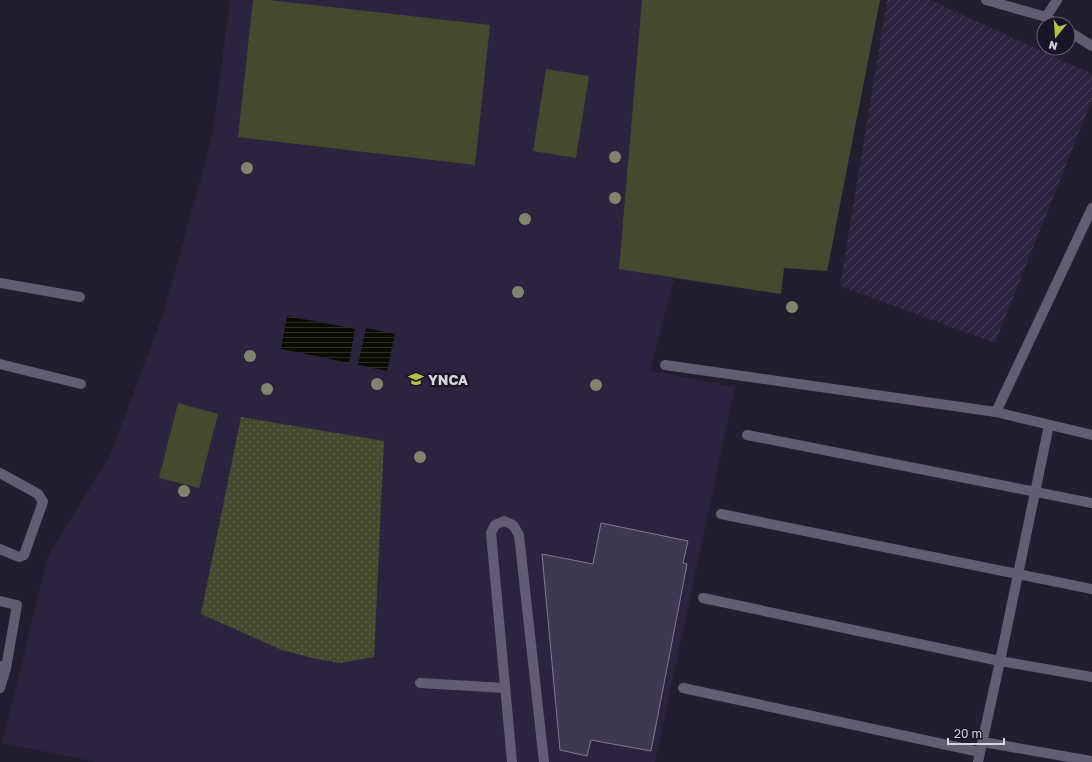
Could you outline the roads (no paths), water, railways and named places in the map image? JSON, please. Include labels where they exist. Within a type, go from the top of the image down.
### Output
[{"type":"street","points":[[986,0],[1042,16]]},
{"type":"street","points":[[1047,16],[1057,0]]},
{"type":"street","points":[[1076,36],[1092,46]]},
{"type":"street","points":[[996,412],[1092,208]]},
{"type":"street","points":[[0,283],[80,297]]},
{"type":"street","points":[[0,364],[81,384]]},
{"type":"street","points":[[665,365],[996,412],[1092,435]]},
{"type":"street","points":[[683,688],[979,757],[1049,425]]},
{"type":"street","points":[[746,435],[1092,503]]},
{"type":"street","points":[[0,473],[38,494],[43,502],[24,555],[19,557],[0,550]]},
{"type":"street","points":[[721,514],[1092,589]]},
{"type":"street","points":[[512,762],[491,533],[496,525],[504,521],[513,525],[520,535],[544,762]]},
{"type":"street","points":[[703,598],[1000,661],[1092,677]]},
{"type":"street","points":[[0,601],[17,605],[3,667],[0,688]]},
{"type":"street","points":[[420,683],[505,688]]},
{"type":"street","points":[[983,742],[1092,761]]},
{"type":"place","name":"YNCA","points":[[416,379]]}]
